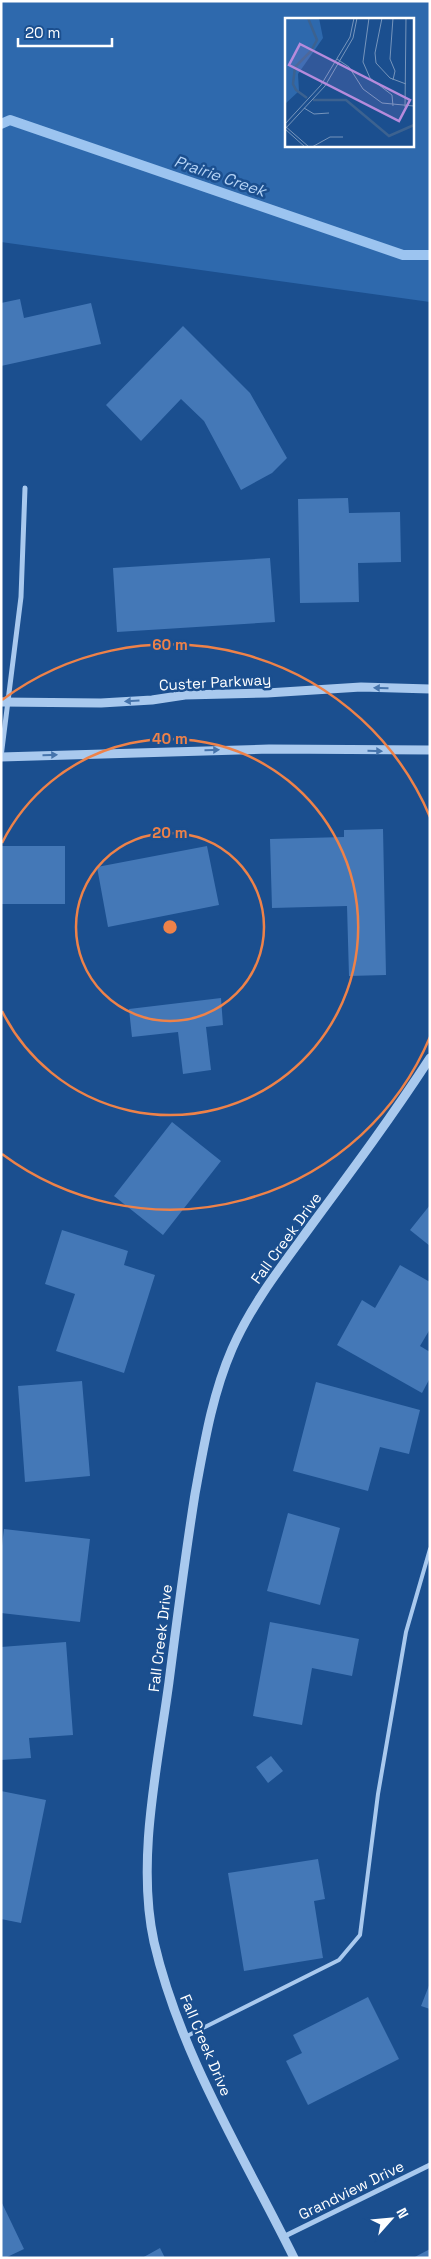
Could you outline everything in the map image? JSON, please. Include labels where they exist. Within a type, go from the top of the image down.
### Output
[{"type":"street","points":[[25,488],[21,598],[5,702],[1,757],[259,749],[430,750]]},
{"type":"street","name":"Custer Parkway","points":[[5,702],[101,703],[152,700],[185,695],[268,693],[361,687],[430,689]]},
{"type":"street","name":"Fall Creek Drive","points":[[294,2258],[205,2081],[185,2037],[167,1989],[154,1938],[149,1888],[149,1839],[183,1569],[212,1404],[231,1350],[262,1295],[399,1106],[430,1058]]},
{"type":"street","name":"Grandview Drive","points":[[284,2237],[430,2165]]},
{"type":"lane","points":[[185,2037],[339,1960],[360,1935],[378,1794],[406,1632],[430,1549]]},
{"type":"shaded area","points":[[1,1],[430,1],[430,302],[1,242]]},
{"type":"building","points":[[20,299],[24,318],[91,303],[101,344],[1,366],[1,303]]},
{"type":"building","points":[[183,326],[250,393],[287,458],[272,473],[241,490],[204,421],[181,399],[141,441],[106,405]]},
{"type":"building","points":[[348,498],[349,513],[400,512],[401,562],[358,563],[359,602],[300,603],[298,499]]},
{"type":"building","points":[[270,558],[275,622],[117,632],[113,568]]},
{"type":"building","points":[[383,829],[386,975],[349,976],[347,906],[272,908],[270,839],[344,837],[344,830]]},
{"type":"building","points":[[1,846],[65,846],[65,904],[1,904]]},
{"type":"building","points":[[207,846],[219,905],[108,927],[97,867]]},
{"type":"building","points":[[221,998],[223,1025],[206,1027],[211,1070],[183,1074],[178,1032],[132,1037],[129,1009]]},
{"type":"building","points":[[172,1122],[221,1161],[163,1235],[114,1196]]},
{"type":"building","points":[[430,1205],[430,1246],[410,1230]]},
{"type":"building","points":[[62,1230],[128,1251],[124,1265],[155,1275],[124,1373],[56,1351],[75,1294],[45,1284]]},
{"type":"building","points":[[400,1265],[430,1282],[430,1329],[420,1346],[430,1352],[430,1378],[422,1393],[337,1345],[362,1300],[375,1308]]},
{"type":"building","points":[[82,1381],[90,1476],[25,1482],[18,1386]]},
{"type":"building","points":[[316,1382],[420,1410],[409,1454],[380,1447],[368,1491],[293,1471]]},
{"type":"building","points":[[288,1513],[340,1528],[320,1605],[267,1591]]},
{"type":"building","points":[[4,1529],[90,1539],[80,1622],[1,1613],[1,1554]]},
{"type":"building","points":[[270,1622],[359,1639],[352,1676],[312,1668],[302,1725],[253,1716]]},
{"type":"building","points":[[66,1642],[73,1735],[29,1738],[31,1758],[1,1760],[1,1647]]},
{"type":"building","points":[[271,1756],[283,1771],[268,1783],[256,1767]]},
{"type":"building","points":[[1,1791],[46,1800],[21,1923],[1,1919]]},
{"type":"building","points":[[318,1859],[325,1899],[314,1901],[323,1958],[244,1971],[228,1873]]},
{"type":"building","points":[[430,1983],[430,2009],[421,2006]]},
{"type":"building","points":[[368,1997],[399,2059],[308,2105],[286,2061],[302,2053],[293,2035]]},
{"type":"building","points":[[1,2201],[24,2249],[5,2258],[1,2258]]},
{"type":"building","points":[[160,2248],[165,2258],[142,2258]]},
{"type":"building","points":[[430,2249],[430,2258],[413,2258]]},
{"type":"waterway","name":"Prairie Creek","points":[[1,124],[10,120],[403,255],[430,255]]}]
